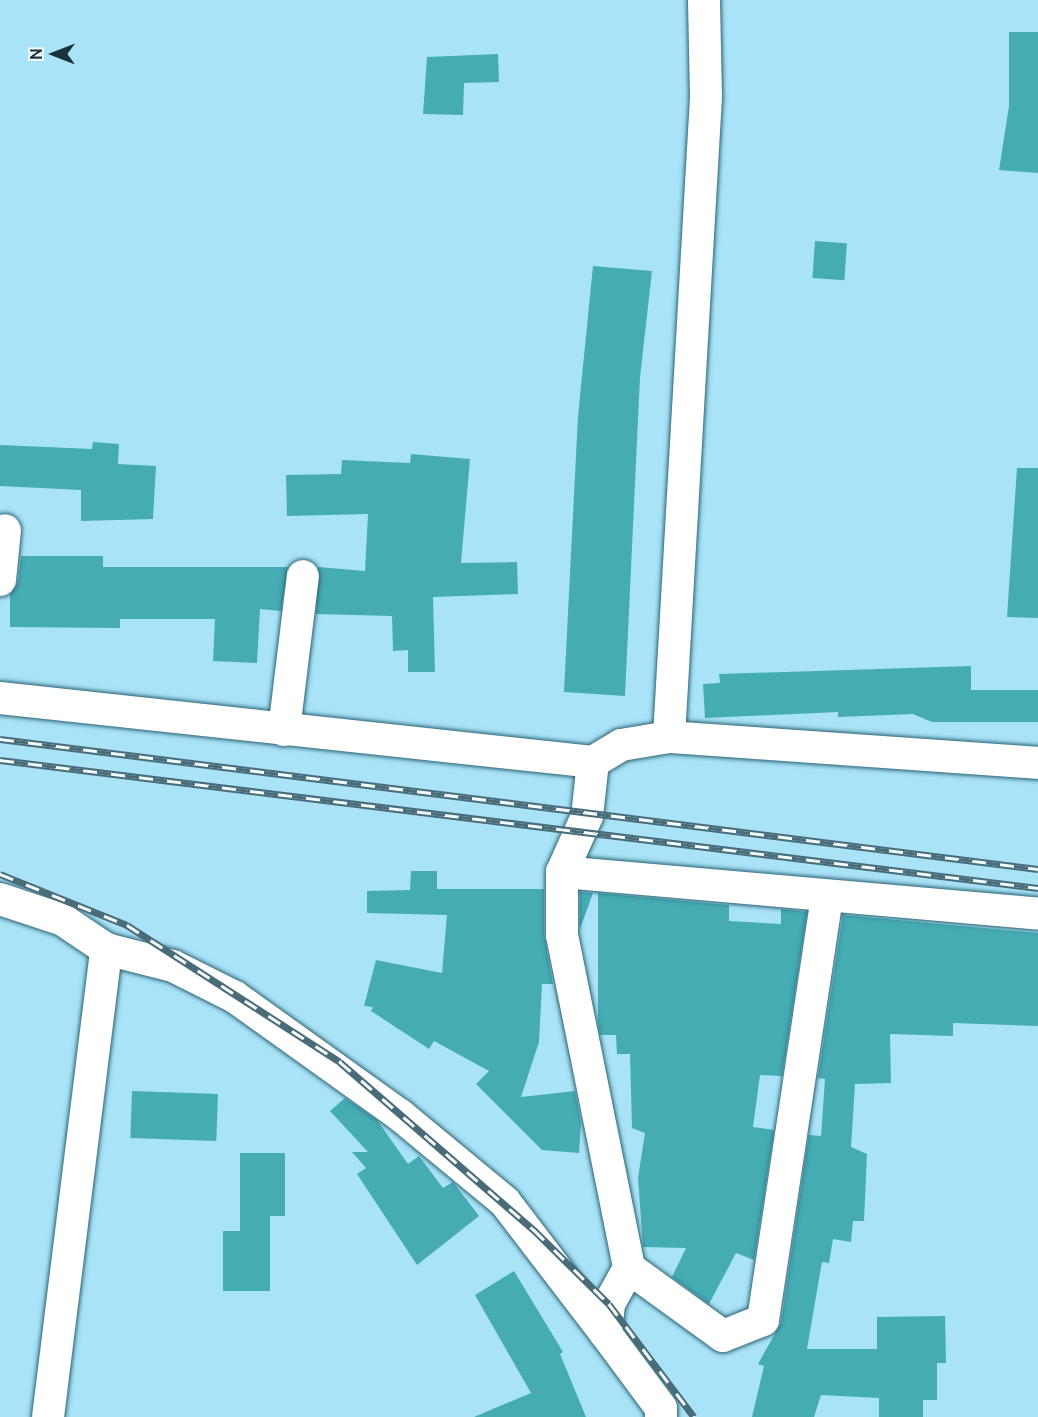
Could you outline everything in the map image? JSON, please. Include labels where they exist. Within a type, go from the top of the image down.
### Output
[{"type":"street","points":[[669,737],[706,97],[704,0]]},
{"type":"street","points":[[0,580],[5,530]]},
{"type":"street","points":[[284,730],[303,576]]},
{"type":"street","points":[[0,698],[593,762],[621,745],[669,737],[1038,763]]},
{"type":"street","points":[[593,762],[587,816],[562,873],[562,936],[628,1268],[609,1304],[606,1334]]},
{"type":"street","points":[[562,873],[1038,914]]},
{"type":"street","points":[[628,1268],[723,1336],[762,1320],[827,897]]},
{"type":"street","points":[[0,899],[63,920],[106,949],[173,966],[235,997],[400,1115],[505,1202],[664,1414]]},
{"type":"street","points":[[48,1417],[106,949]]},
{"type":"building","points":[[1009,32],[1038,32],[1038,173],[999,170],[1009,106]]},
{"type":"building","points":[[498,54],[499,82],[464,83],[463,115],[423,114],[427,57]]},
{"type":"building","points":[[815,241],[847,243],[844,280],[812,278]]},
{"type":"building","points":[[593,266],[652,271],[640,377],[625,696],[564,692],[578,416]]},
{"type":"building","points":[[93,442],[119,444],[118,464],[156,466],[153,519],[81,521],[81,490],[0,486],[0,445],[92,449]]},
{"type":"building","points":[[411,454],[470,459],[461,563],[517,562],[518,594],[433,597],[435,672],[408,672],[408,650],[393,651],[392,616],[316,614],[318,567],[365,571],[368,514],[287,516],[286,475],[341,474],[342,460],[410,463]]},
{"type":"building","points":[[1017,468],[1038,468],[1038,618],[1007,617]]},
{"type":"building","points":[[21,556],[103,556],[103,567],[288,567],[281,611],[260,609],[257,663],[213,661],[215,619],[120,619],[120,628],[10,627],[10,594],[18,582]]},
{"type":"building","points":[[971,666],[971,690],[1038,690],[1038,722],[932,722],[913,714],[838,717],[838,712],[705,718],[703,684],[720,683],[719,674]]},
{"type":"building","points":[[411,871],[437,871],[437,889],[544,889],[544,935],[553,984],[542,984],[539,1042],[521,1097],[575,1091],[581,1123],[579,1153],[542,1150],[476,1084],[489,1071],[434,1041],[429,1049],[371,1011],[373,1007],[364,1006],[376,960],[442,973],[447,915],[367,913],[367,891],[410,890]]},
{"type":"building","points":[[580,892],[593,893],[580,929]]},
{"type":"building","points":[[598,893],[729,905],[729,921],[781,924],[781,909],[807,912],[782,1076],[760,1075],[753,1127],[774,1130],[754,1260],[736,1253],[709,1304],[672,1277],[686,1248],[643,1247],[638,1178],[645,1133],[632,1128],[630,1054],[617,1054],[616,1035],[600,1035],[598,1022]]},
{"type":"building","points":[[843,915],[1038,933],[1038,1026],[953,1023],[953,1036],[890,1034],[891,1083],[855,1084],[851,1147],[867,1154],[864,1221],[853,1221],[851,1242],[833,1239],[829,1263],[822,1262],[807,1349],[877,1349],[877,1317],[945,1316],[946,1363],[937,1363],[937,1400],[923,1400],[923,1417],[879,1417],[879,1398],[821,1395],[814,1417],[752,1417],[764,1366],[758,1364],[781,1323],[809,1135],[821,1136],[825,1079],[818,1078]]},
{"type":"building","points":[[132,1091],[218,1094],[216,1141],[130,1138]]},
{"type":"building","points":[[345,1098],[377,1120],[408,1164],[419,1156],[443,1188],[453,1182],[479,1216],[417,1265],[357,1174],[366,1168],[352,1152],[368,1152],[330,1111]]},
{"type":"building","points":[[240,1153],[285,1153],[285,1216],[270,1216],[270,1291],[223,1291],[223,1231],[240,1231]]},
{"type":"building","points":[[514,1271],[563,1352],[560,1354],[586,1417],[474,1417],[531,1393],[475,1295]]},
{"type":"railway","points":[[0,739],[1038,869]]},
{"type":"railway","points":[[0,760],[1038,888]]},
{"type":"railway","points":[[0,874],[127,925],[340,1062],[534,1230],[609,1304],[694,1417]]}]
